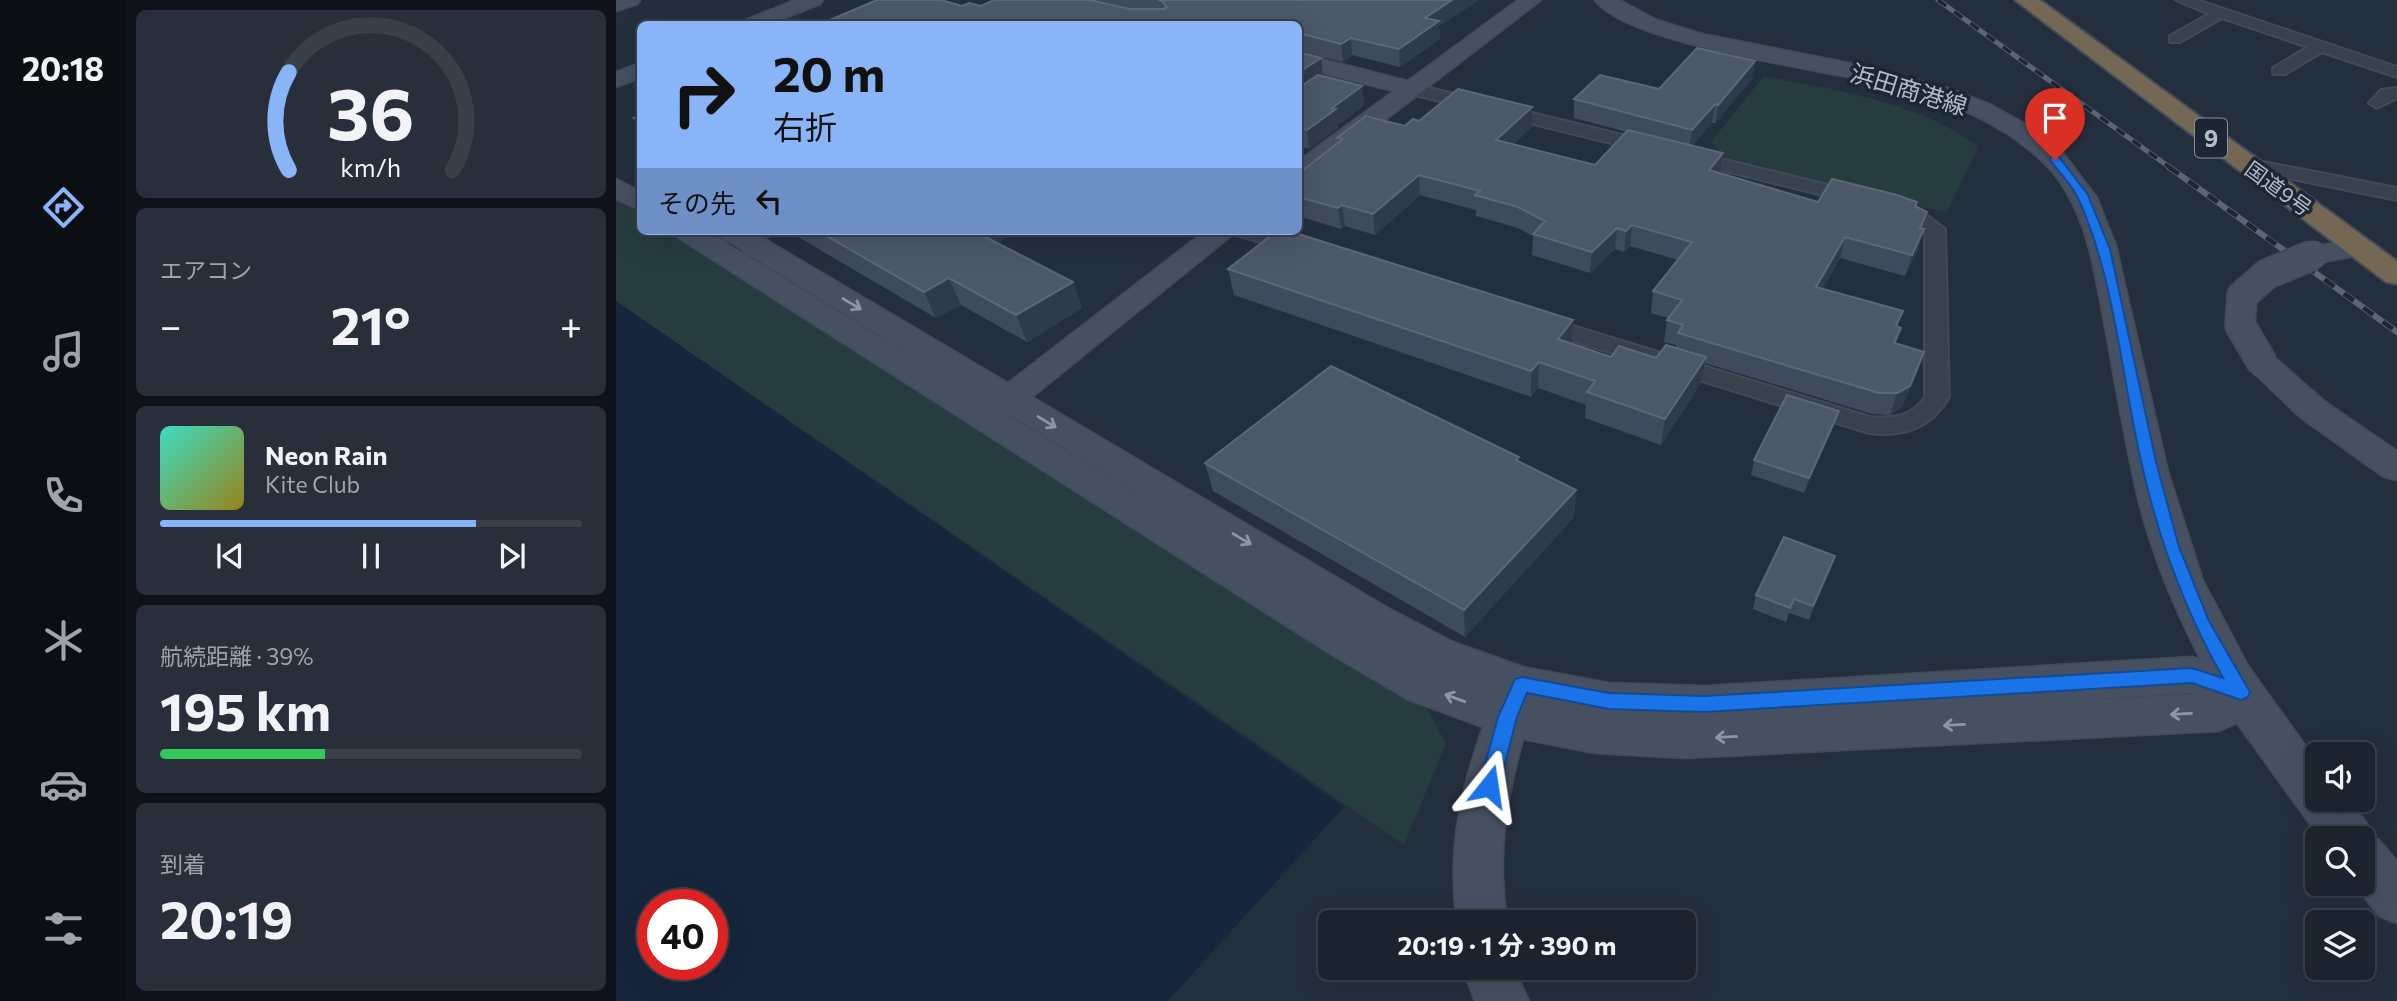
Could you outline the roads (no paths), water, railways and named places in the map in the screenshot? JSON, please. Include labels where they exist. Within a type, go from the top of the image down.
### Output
[{"type":"highway","name":"国道9号","points":[[2026,0],[2397,275]]},
{"type":"street","points":[[616,5],[630,0]]},
{"type":"street","points":[[760,21],[813,0]]},
{"type":"street","points":[[1302,171],[1531,0]]},
{"type":"street","name":"浜田商港線","points":[[1605,0],[1653,26],[1699,40],[1878,76],[1932,91],[2020,131],[2055,160],[2082,195],[2104,249],[2148,462],[2171,547],[2201,623],[2241,692],[2305,781]]},
{"type":"street","points":[[2183,0],[2219,15],[2397,72]]},
{"type":"street","points":[[2175,39],[2219,15]]},
{"type":"street","points":[[2279,71],[2319,47]]},
{"type":"street","points":[[1302,61],[1907,210],[1928,222],[1937,237],[1937,397],[1925,414],[1900,426],[1869,425],[1523,318]]},
{"type":"street","points":[[616,80],[637,71]]},
{"type":"street","points":[[2378,103],[2387,94],[2397,93]]},
{"type":"street","points":[[616,162],[637,175]]},
{"type":"street","points":[[2248,165],[2397,194]]},
{"type":"street","points":[[616,187],[637,200]]},
{"type":"street","points":[[714,235],[741,239],[1344,641],[1422,686],[1515,701],[1595,734],[1685,739],[2219,712],[2241,692]]},
{"type":"street","points":[[997,408],[1218,235]]},
{"type":"street","points":[[1257,235],[1324,256]]},
{"type":"street","points":[[2360,247],[2313,255],[2267,274],[2242,296],[2240,325],[2263,364],[2312,409],[2397,468]]},
{"type":"street","points":[[1480,910],[1475,872],[1483,810],[1515,701]]},
{"type":"street","name":"浜田商港線","points":[[2328,812],[2339,826]]},
{"type":"street","points":[[2375,872],[2397,900]]},
{"type":"street","points":[[1493,980],[1502,1001]]},
{"type":"water","points":[[616,301],[1344,807],[1168,1001],[616,1001]]},
{"type":"railway","points":[[1938,0],[2172,169]]},
{"type":"railway","points":[[2169,167],[2397,332]]}]
